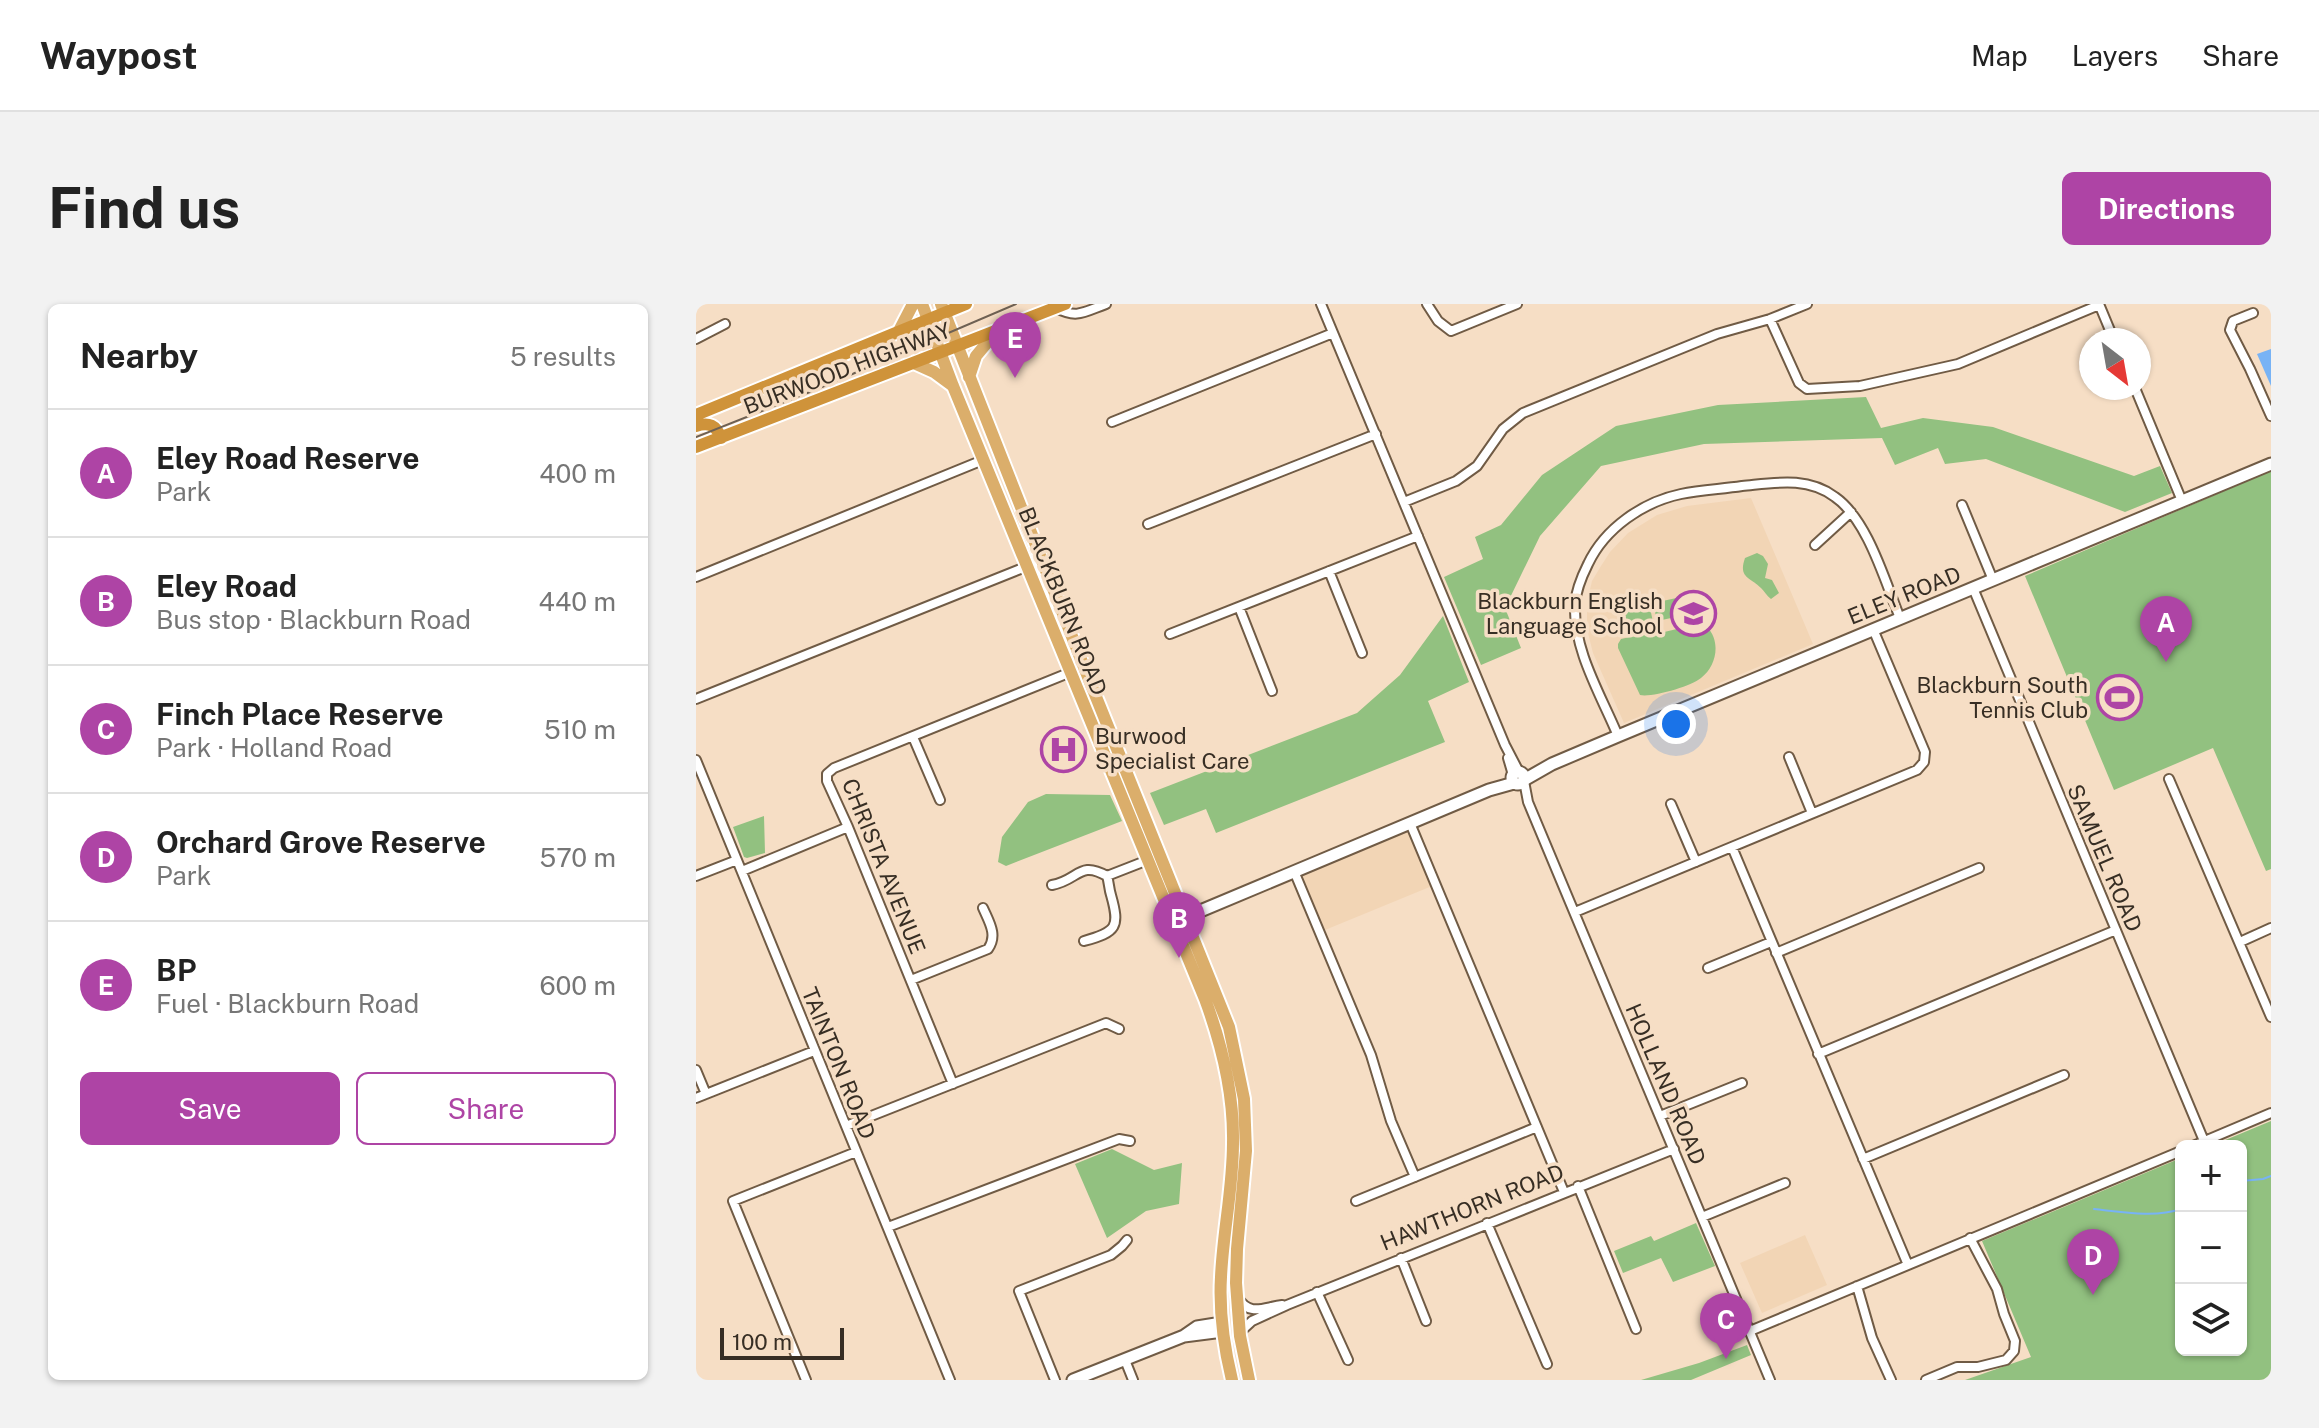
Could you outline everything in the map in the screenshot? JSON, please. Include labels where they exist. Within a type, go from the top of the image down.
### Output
[{"type":"highway","name":"BURWOOD HIGHWAY","points":[[696,415],[928,319],[943,308],[964,304]]},
{"type":"highway","name":"BURWOOD HIGHWAY","points":[[696,447],[1060,306]]},
{"type":"highway","points":[[696,426],[710,424],[721,438]]},
{"type":"main road","points":[[899,331],[913,304]]},
{"type":"main road","name":"BLACKBURN ROAD","points":[[922,304],[1028,566],[1078,669],[1180,919],[1229,1027],[1244,1099],[1246,1151],[1236,1296],[1249,1380]]},
{"type":"main road","name":"BLACKBURN ROAD","points":[[943,308],[1148,860],[1180,919],[1221,1049],[1229,1086],[1233,1144],[1221,1276],[1232,1380]]},
{"type":"main road","points":[[969,377],[976,356],[996,332]]},
{"type":"main road","points":[[914,363],[934,372],[953,386]]},
{"type":"main road","name":"ELEY ROAD","points":[[1180,919],[2271,464]]},
{"type":"main road","points":[[1224,1327],[1240,1223]]},
{"type":"main road","points":[[1073,1380],[1184,1336],[1224,1327],[1240,1334]]},
{"type":"street","name":"BURWOOD HIGHWAY","points":[[1060,306],[1067,314],[1076,315],[1106,304]]},
{"type":"street","name":"HOLLAND ROAD","points":[[1321,304],[1770,1380]]},
{"type":"street","points":[[1427,304],[1438,321],[1451,331],[1517,304]]},
{"type":"street","points":[[1404,502],[1456,481],[1477,466],[1503,429],[1523,413],[1717,334],[1770,319],[1807,304]]},
{"type":"street","points":[[1770,319],[1799,383],[1807,389],[1860,386],[1958,364],[2099,305],[2109,328]]},
{"type":"street","points":[[2253,313],[2233,321],[2230,330],[2271,416]]},
{"type":"street","points":[[696,339],[725,324]]},
{"type":"street","points":[[1112,422],[1333,333]]},
{"type":"street","points":[[2140,400],[2182,501]]},
{"type":"street","points":[[1148,524],[1376,434]]},
{"type":"street","points":[[696,577],[983,460]]},
{"type":"street","points":[[1618,736],[1583,652],[1576,629],[1575,602],[1581,579],[1607,535],[1630,516],[1656,501],[1682,493],[1788,481],[1814,486],[1835,497],[1863,529],[1900,618]]},
{"type":"street","points":[[1962,505],[1993,580]]},
{"type":"street","points":[[1815,545],[1851,512]]},
{"type":"street","points":[[1170,634],[1418,536]]},
{"type":"street","points":[[696,699],[1028,566]]},
{"type":"street","points":[[1329,571],[1362,653]]},
{"type":"street","name":"SAMUEL ROAD","points":[[1973,588],[2204,1140]]},
{"type":"street","points":[[1239,607],[1272,691]]},
{"type":"street","points":[[1575,912],[1917,770],[1924,762],[1925,752],[1873,629]]},
{"type":"street","name":"CHRISTA AVENUE","points":[[953,1084],[827,781],[827,774],[834,768],[1078,669]]},
{"type":"street","points":[[913,737],[940,800]]},
{"type":"street","points":[[1789,757],[1812,813]]},
{"type":"street","name":"TAINTON ROAD","points":[[696,760],[950,1380]]},
{"type":"street","points":[[2169,779],[2271,1017]]},
{"type":"street","points":[[1671,804],[1696,862]]},
{"type":"street","points":[[1410,823],[1564,1192]]},
{"type":"street","points":[[742,871],[848,827]]},
{"type":"street","points":[[1732,847],[1908,1265]]},
{"type":"street","points":[[696,876],[737,860]]},
{"type":"street","points":[[1107,876],[1148,860]]},
{"type":"street","points":[[1052,885],[1094,868],[1107,876],[1117,921],[1111,930],[1084,941]]},
{"type":"street","points":[[1776,953],[1979,868]]},
{"type":"street","points":[[1294,871],[1371,1055],[1391,1121],[1415,1177]]},
{"type":"street","points":[[911,980],[988,949],[992,943],[992,931],[983,908]]},
{"type":"street","points":[[2240,942],[2271,928]]},
{"type":"street","points":[[1818,1054],[2116,930]]},
{"type":"street","points":[[1708,968],[1771,942]]},
{"type":"street","points":[[846,1126],[1106,1023],[1119,1029]]},
{"type":"street","points":[[696,1098],[814,1051]]},
{"type":"street","points":[[696,1070],[706,1094]]},
{"type":"street","points":[[1863,1159],[2064,1075]]},
{"type":"street","points":[[1660,1116],[1742,1083]]},
{"type":"street","points":[[2206,1140],[2271,1113]]},
{"type":"street","points":[[1356,1201],[1537,1127]]},
{"type":"street","points":[[888,1227],[1119,1139],[1130,1141]]},
{"type":"street","name":"HAWTHORN ROAD","points":[[1240,1334],[1252,1321],[1317,1292],[1674,1149]]},
{"type":"street","points":[[806,1380],[733,1201],[856,1152]]},
{"type":"street","points":[[1750,1331],[2175,1153]]},
{"type":"street","points":[[1702,1217],[1785,1183]]},
{"type":"street","points":[[1578,1186],[1636,1329]]},
{"type":"street","points":[[1487,1223],[1547,1364]]},
{"type":"street","points":[[1926,1380],[1957,1367],[1978,1367],[2006,1360],[2014,1351],[2015,1341],[1997,1289],[1970,1238]]},
{"type":"street","points":[[1055,1380],[1019,1291],[1111,1255],[1127,1240]]},
{"type":"street","points":[[1401,1258],[1426,1321]]},
{"type":"street","points":[[1857,1286],[1872,1338],[1891,1380]]},
{"type":"street","points":[[1317,1292],[1348,1360]]},
{"type":"street","name":"HAWTHORN ROAD","points":[[1236,1296],[1244,1306],[1254,1311],[1287,1305]]},
{"type":"street","points":[[1125,1360],[1133,1380]]},
{"type":"shaded area","name":"Blackburn English Language School","points":[[1751,498],[1813,644],[1624,723],[1593,653],[1587,629],[1587,602],[1592,581],[1610,552],[1628,533],[1657,515],[1687,506]]},
{"type":"shaded area","points":[[1408,828],[1432,886],[1325,930],[1301,873]]},
{"type":"shaded area","points":[[1805,1235],[1827,1285],[1762,1313],[1740,1263]]},
{"type":"green space","points":[[1866,397],[1881,428],[1923,418],[1993,427],[2134,476],[2160,466],[2172,493],[2125,512],[1986,459],[1945,464],[1938,448],[1895,465],[1882,438],[1704,444],[1601,466],[1540,536],[1505,608],[1521,648],[1481,665],[1444,577],[1483,559],[1475,537],[1501,525],[1542,475],[1616,426],[1718,405]]},
{"type":"green space","points":[[2271,471],[2271,869],[2266,871],[2213,748],[2114,790],[2025,576]]},
{"type":"green space","points":[[1757,553],[1768,564],[1765,578],[1772,580],[1779,593],[1771,599],[1743,570],[1745,558]]},
{"type":"green space","points":[[1686,596],[1690,614],[1657,621],[1653,603]]},
{"type":"green space","points":[[1649,603],[1653,622],[1620,629],[1616,610]]},
{"type":"green space","points":[[1443,616],[1469,682],[1428,701],[1445,742],[1216,833],[1206,809],[1164,825],[1150,793],[1357,713],[1400,675]]},
{"type":"green space","points":[[1698,624],[1707,627],[1714,639],[1715,653],[1711,667],[1696,681],[1681,688],[1640,695],[1618,648],[1621,639]]},
{"type":"green space","points":[[1046,794],[1110,795],[1122,821],[1006,866],[998,862],[1002,837],[1028,802]]},
{"type":"green space","points":[[764,816],[765,853],[744,857],[733,827]]},
{"type":"green space","points":[[2271,1121],[2271,1380],[1965,1380],[2031,1357],[1982,1241],[2175,1161],[2175,1356],[2247,1356],[2247,1140],[2225,1140]]},
{"type":"green space","points":[[1112,1149],[1154,1170],[1182,1163],[1179,1204],[1146,1211],[1107,1238],[1075,1164]]},
{"type":"green space","points":[[1696,1223],[1715,1266],[1673,1282],[1661,1258],[1623,1273],[1614,1251],[1651,1236],[1654,1241]]},
{"type":"green space","points":[[1747,1345],[1751,1355],[1691,1380],[1641,1380],[1699,1363]]},
{"type":"water","points":[[2271,349],[2271,386],[2257,354]]},
{"type":"waterway","points":[[2247,1180],[2271,1176]]},
{"type":"waterway","points":[[2094,1209],[2149,1214],[2175,1211]]},
{"type":"tram line","points":[[696,437],[1016,304]]},
{"type":"place","name":"BP","points":[[1015,378]]},
{"type":"place","name":"Blackburn English Language School","points":[[1694,614]]},
{"type":"place","name":"Eley Road Reserve","points":[[2166,662]]},
{"type":"place","name":"Blackburn South Tennis Club","points":[[2119,698]]},
{"type":"place","name":"Burwood Specialist Care","points":[[1064,749]]},
{"type":"place","name":"Eley Road","points":[[1179,958]]},
{"type":"place","name":"Orchard Grove Reserve","points":[[2093,1295]]},
{"type":"place","name":"Finch Place Reserve","points":[[1726,1359]]}]
